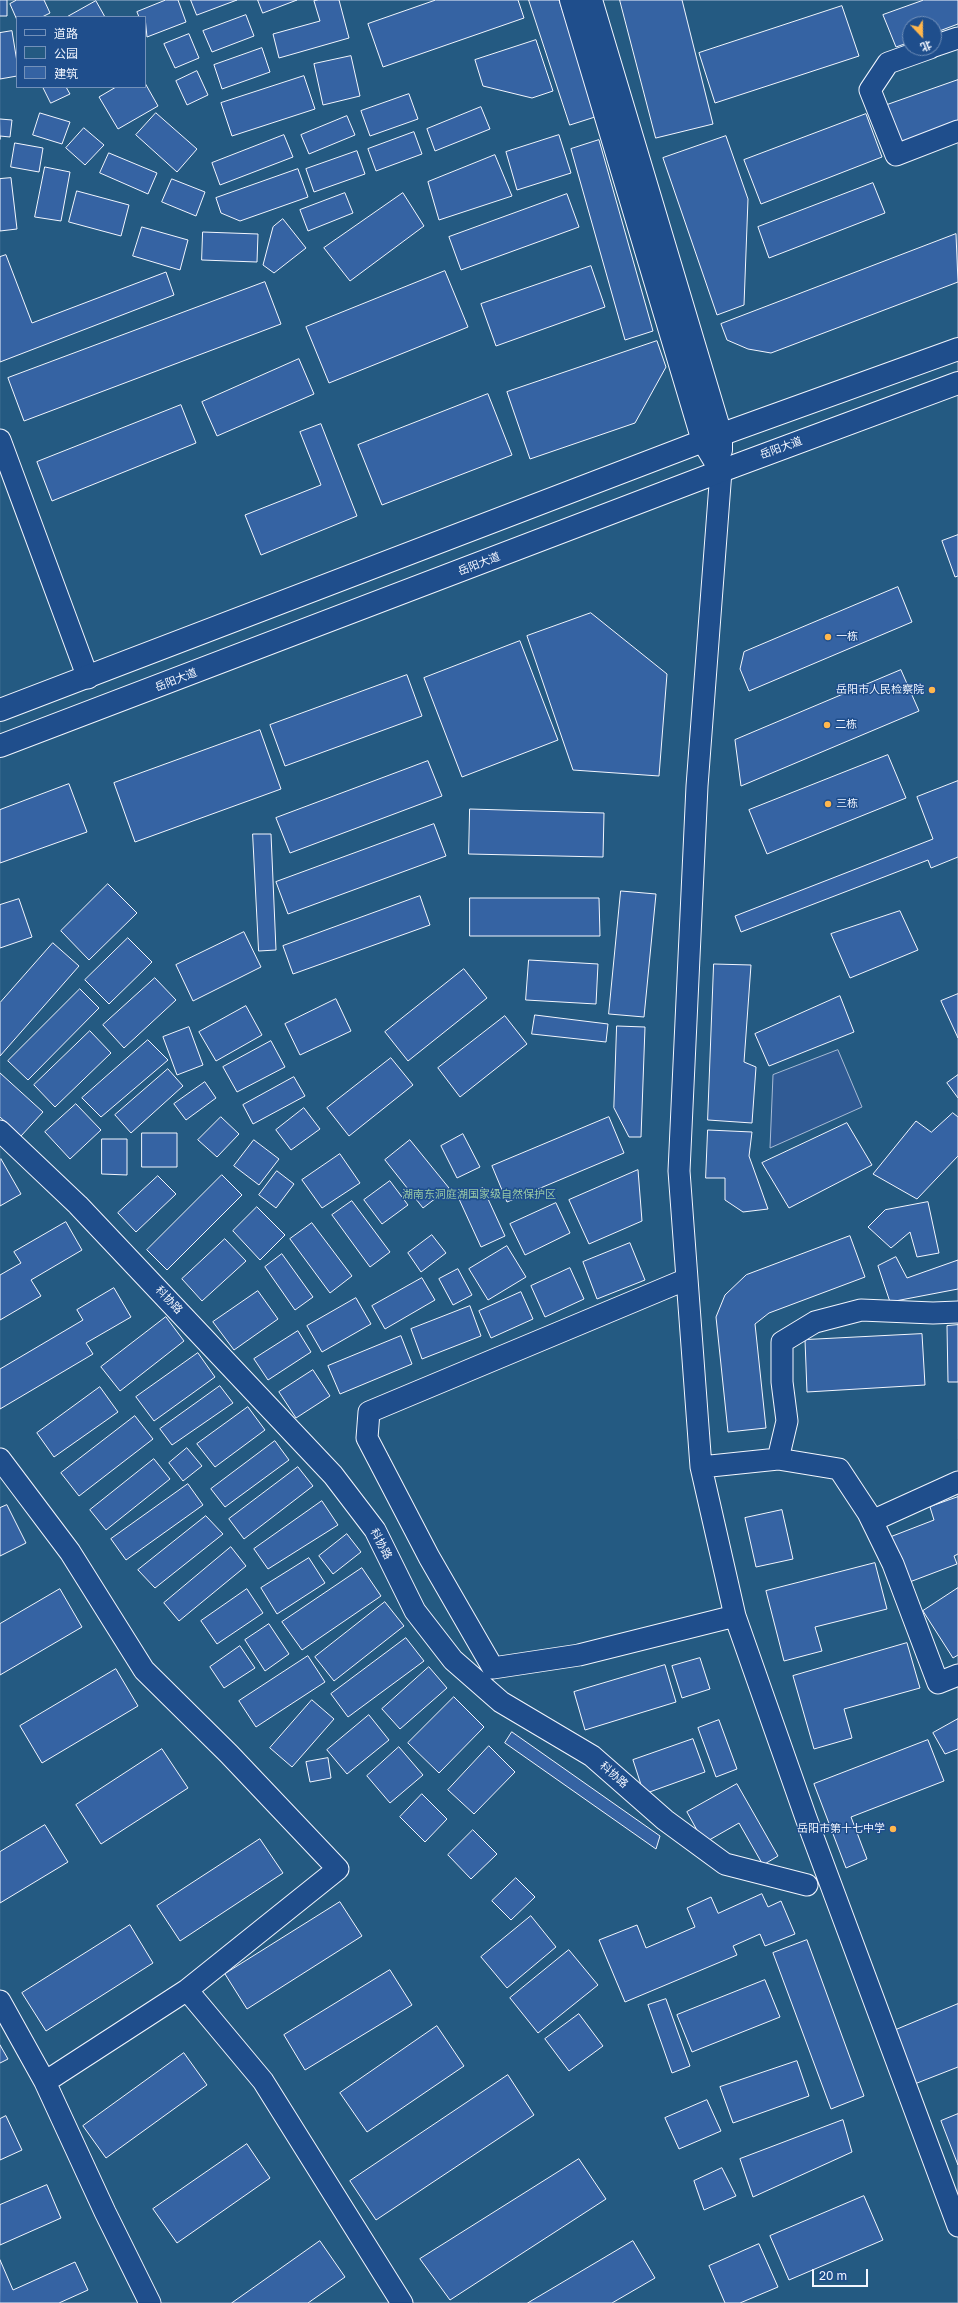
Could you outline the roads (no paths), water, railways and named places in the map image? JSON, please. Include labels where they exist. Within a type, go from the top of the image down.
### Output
[{"type":"main road","points":[[571,0],[712,438]]},
{"type":"main road","points":[[591,0],[721,471]]},
{"type":"main road","points":[[0,710],[88,678],[712,438],[958,349]]},
{"type":"main road","name":"岳阳大道","points":[[0,746],[721,471],[958,383]]},
{"type":"street","points":[[942,43],[958,38]]},
{"type":"street","points":[[908,56],[888,63],[870,90],[896,155],[958,131]]},
{"type":"street","points":[[0,440],[88,678]]},
{"type":"street","points":[[721,471],[696,786],[679,1171],[701,1467],[735,1616],[836,1900],[958,2226]]},
{"type":"street","name":"科协路","points":[[0,1131],[78,1205],[333,1475],[375,1530],[416,1611],[453,1660],[501,1702],[592,1756],[665,1820],[725,1864],[807,1885]]},
{"type":"street","points":[[687,1279],[369,1412],[367,1438],[429,1557],[493,1668],[579,1655],[735,1616]]},
{"type":"street","points":[[778,1459],[787,1421],[782,1382],[782,1342],[815,1322],[861,1310],[933,1313],[958,1312]]},
{"type":"street","points":[[0,1459],[70,1552],[144,1670],[229,1754],[338,1869],[187,1990],[45,2082]]},
{"type":"street","points":[[701,1467],[778,1459],[839,1469],[872,1521],[892,1564],[938,1683],[958,1675]]},
{"type":"street","points":[[872,1521],[958,1482]]},
{"type":"street","points":[[187,1990],[263,2081],[402,2303]]},
{"type":"street","points":[[0,2001],[45,2082],[105,2212],[150,2303]]},
{"type":"place","name":"一栋","points":[[828,637]]},
{"type":"place","name":"岳阳市人民检察院","points":[[932,690]]},
{"type":"place","name":"二栋","points":[[827,725]]},
{"type":"place","name":"三栋","points":[[828,804]]},
{"type":"place","name":"岳阳市第十七中学","points":[[893,1829]]},
{"type":"park label","name":"湖南东洞庭湖国家级自然保护区","points":[[479,1195]]}]
